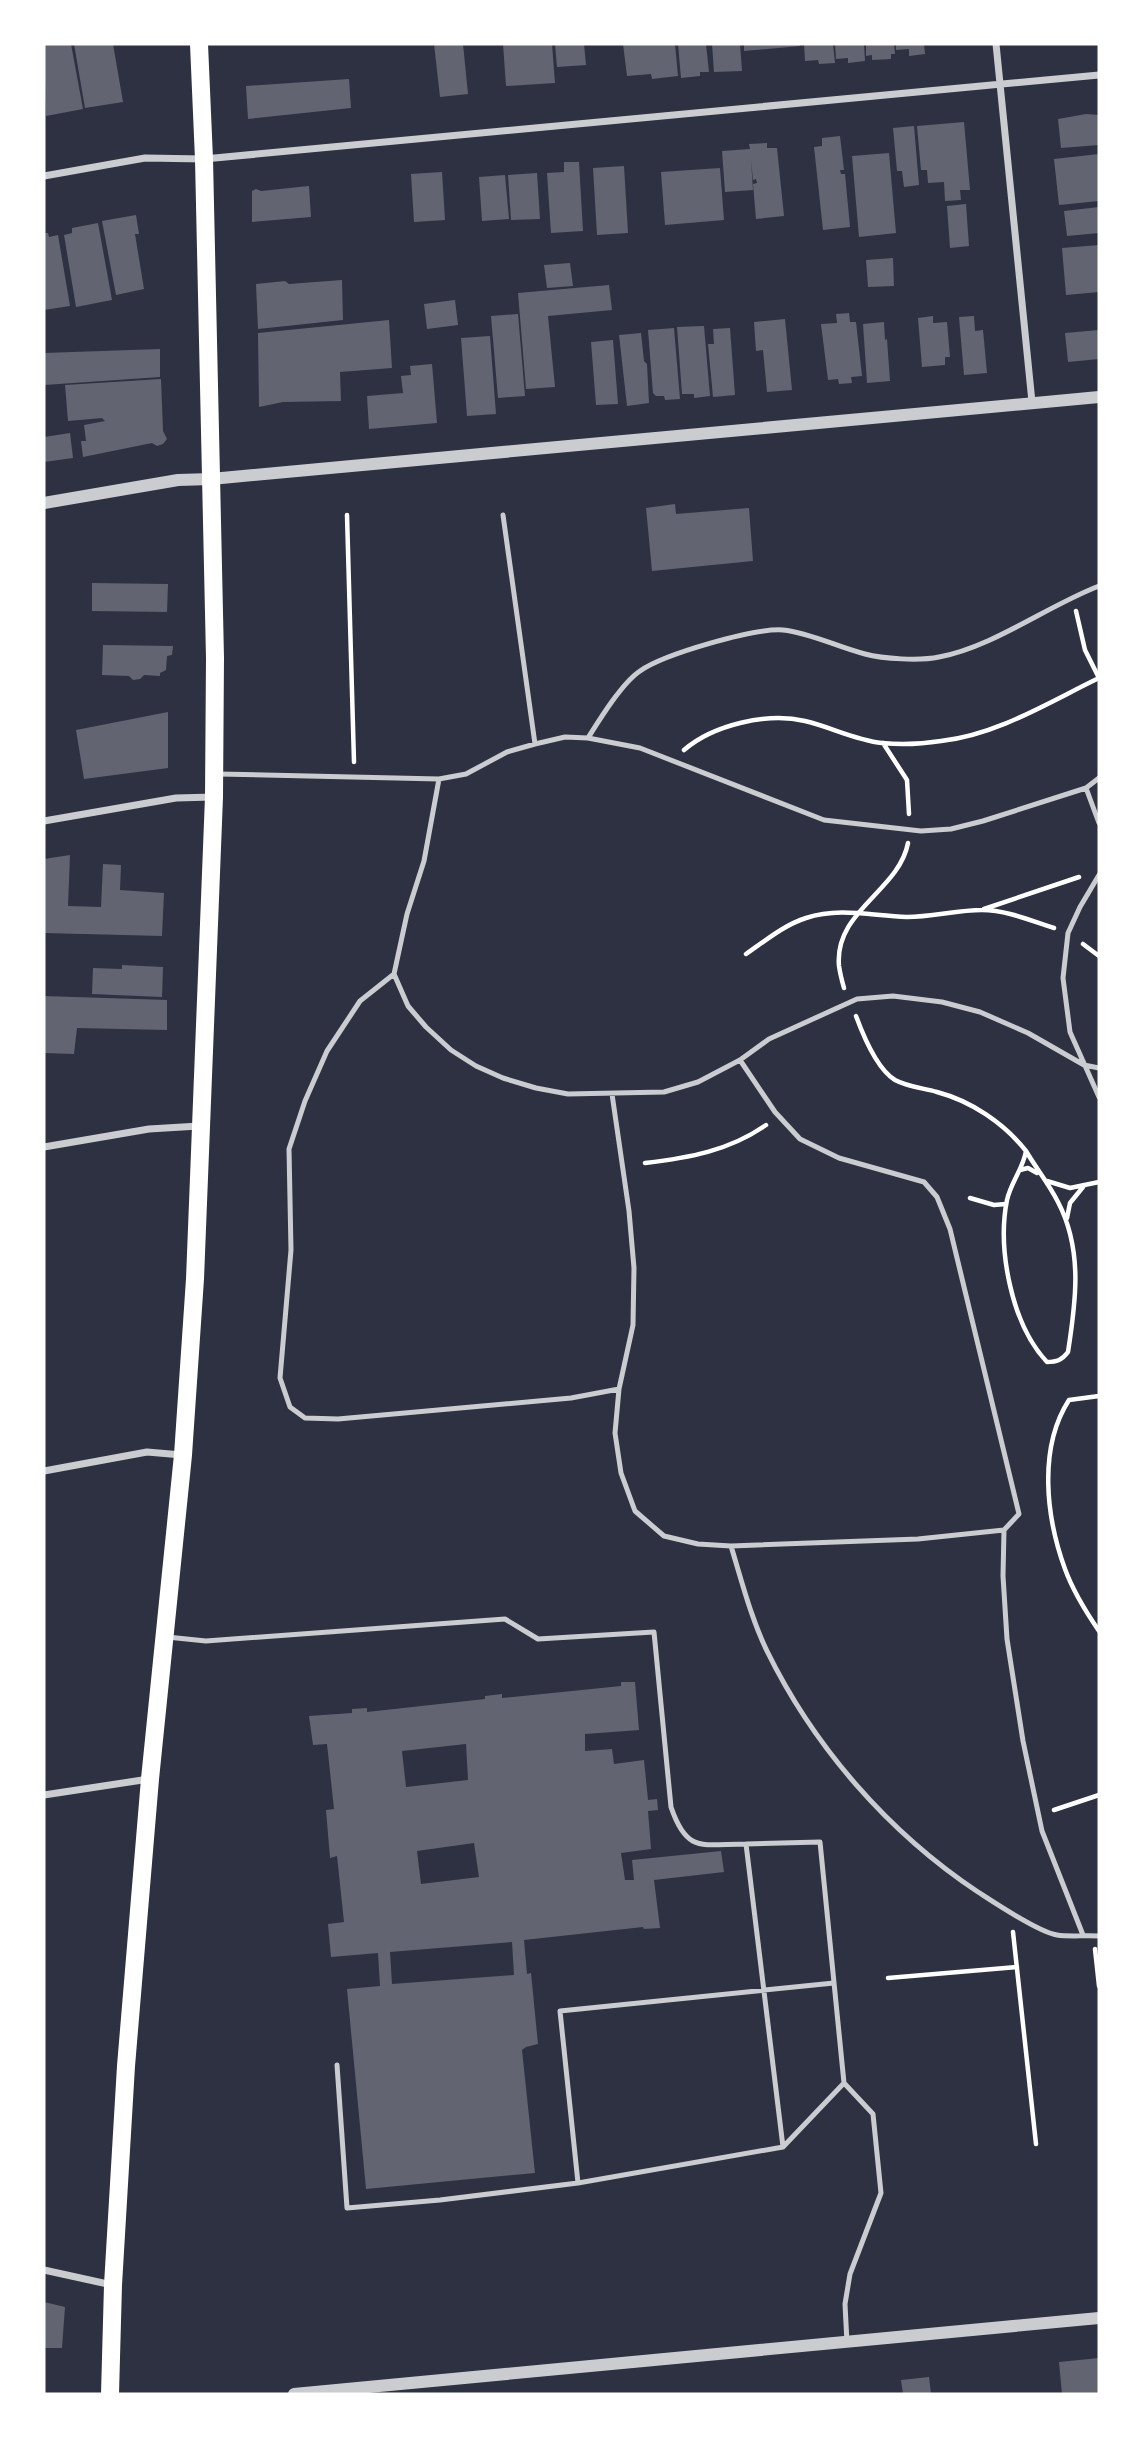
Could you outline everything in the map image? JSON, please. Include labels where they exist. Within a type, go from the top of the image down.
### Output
[{"type":"main road","points":[[110,2394],[113,2285],[127,2066],[150,1779],[183,1455],[195,1279],[214,797],[215,658],[199,44]]},
{"type":"street","points":[[996,44],[1032,402]]},
{"type":"street","points":[[44,176],[145,158],[204,159],[1099,75]]},
{"type":"street","points":[[44,503],[178,480],[1099,397]]},
{"type":"street","points":[[44,821],[176,798],[214,797]]},
{"type":"street","points":[[44,1147],[149,1129],[200,1126]]},
{"type":"street","points":[[44,1471],[147,1452],[183,1455]]},
{"type":"street","points":[[44,1796],[150,1779]]},
{"type":"street","points":[[44,2270],[113,2285]]},
{"type":"street","points":[[294,2394],[1099,2318]]},
{"type":"lane","points":[[503,515],[535,744]]},
{"type":"lane","points":[[588,738],[614,700],[639,671],[680,653],[728,638],[781,630],[821,639],[866,655],[937,658],[968,649],[1074,595],[1099,586]]},
{"type":"lane","points":[[214,774],[439,779],[466,774],[507,752],[535,744],[565,737],[588,738],[640,748],[824,820],[911,831],[951,829],[983,821],[1086,788],[1099,778]]},
{"type":"lane","points":[[439,779],[424,862],[407,914],[394,974],[408,1006],[426,1027],[451,1050],[476,1066],[503,1078],[568,1094],[664,1092],[698,1082],[740,1060],[769,1039],[857,999],[893,996],[942,1002],[980,1012],[1028,1033],[1084,1065],[1099,1068]]},
{"type":"lane","points":[[1086,788],[1099,823]]},
{"type":"lane","points":[[1099,875],[1068,933],[1063,978],[1070,1032],[1099,1097]]},
{"type":"lane","points":[[394,974],[360,1001],[327,1051],[305,1101],[289,1149],[291,1250],[280,1378],[290,1407],[305,1418],[338,1419],[571,1398],[619,1390]]},
{"type":"lane","points":[[740,1060],[775,1112],[800,1139],[839,1157],[924,1182],[937,1197],[950,1229],[1019,1514],[1004,1531],[1003,1576],[1007,1639],[1023,1741],[1042,1831],[1083,1935]]},
{"type":"lane","points":[[612,1094],[629,1211],[634,1268],[633,1325],[619,1390],[615,1433],[621,1473],[635,1511],[664,1536],[698,1544],[731,1546],[918,1539],[1004,1531]]},
{"type":"lane","points":[[731,1546],[753,1618],[768,1653],[819,1740],[886,1817],[947,1871],[1005,1910],[1056,1935],[1099,1936]]},
{"type":"lane","points":[[164,1637],[206,1641],[505,1619],[538,1639],[654,1632],[671,1807],[682,1834],[696,1844],[820,1842],[844,2083],[873,2114],[881,2193],[850,2274],[845,2304],[847,2343]]},
{"type":"lane","points":[[746,1844],[783,2147]]},
{"type":"lane","points":[[578,2183],[560,2011],[834,1983]]},
{"type":"lane","points":[[337,2065],[347,2208],[578,2183],[783,2147],[844,2083]]},
{"type":"path","points":[[347,514],[355,776]]},
{"type":"path","points":[[673,760],[709,733],[786,718],[883,743],[944,741],[1000,726],[1099,678],[1085,650],[1074,595]]},
{"type":"path","points":[[844,988],[839,964],[848,928],[857,912],[888,882],[899,866],[906,853],[911,831],[907,780],[883,743]]},
{"type":"path","points":[[746,954],[804,919],[830,912],[908,917],[984,910],[1083,875]]},
{"type":"path","points":[[984,910],[1008,914],[1068,933]]},
{"type":"path","points":[[856,1015],[863,1036],[877,1060],[893,1078],[909,1086],[954,1097],[1013,1133],[1058,1200],[1068,1225]]},
{"type":"path","points":[[645,1163],[688,1158],[721,1149],[772,1121]]},
{"type":"path","points":[[1026,1151],[1010,1188],[1004,1230],[1013,1299],[1026,1333],[1047,1362],[1063,1359],[1068,1352],[1076,1301],[1074,1251],[1067,1213],[1070,1203],[1084,1186]]},
{"type":"path","points":[[1019,1170],[1028,1168],[1061,1187],[1099,1182]]},
{"type":"path","points":[[971,1198],[994,1205],[1006,1204]]},
{"type":"path","points":[[1099,1396],[1069,1400],[1059,1416],[1049,1455],[1049,1489],[1054,1527],[1065,1569],[1082,1606],[1099,1631]]},
{"type":"path","points":[[1053,1810],[1099,1795]]},
{"type":"path","points":[[1012,1921],[1036,2144]]},
{"type":"path","points":[[1095,1944],[1099,1986]]},
{"type":"path","points":[[888,1978],[1017,1967]]},
{"type":"building","points":[[44,44],[71,44],[83,109],[46,116]]},
{"type":"building","points":[[74,44],[113,44],[123,102],[85,108]]},
{"type":"building","points":[[434,44],[463,44],[468,94],[440,97]]},
{"type":"building","points":[[503,44],[552,44],[555,83],[506,86]]},
{"type":"building","points":[[555,44],[584,44],[586,65],[557,67]]},
{"type":"building","points":[[623,44],[675,44],[678,76],[652,79],[651,74],[627,76]]},
{"type":"building","points":[[678,44],[706,44],[709,72],[681,78]]},
{"type":"building","points":[[712,44],[740,44],[742,71],[714,72]]},
{"type":"building","points":[[744,44],[800,44],[800,46],[744,51]]},
{"type":"building","points":[[804,44],[833,44],[835,63],[805,61]]},
{"type":"building","points":[[835,44],[864,44],[865,61],[848,63],[848,58],[836,59]]},
{"type":"building","points":[[866,44],[894,44],[895,54],[891,54],[891,59],[872,60],[872,55],[866,56]]},
{"type":"building","points":[[896,44],[924,44],[925,54],[909,56],[909,49],[896,50]]},
{"type":"building","points":[[349,79],[351,108],[248,119],[246,86]]},
{"type":"building","points":[[1086,114],[1099,115],[1099,145],[1061,148],[1058,119]]},
{"type":"building","points":[[964,122],[970,190],[960,190],[961,200],[945,201],[944,182],[928,183],[927,170],[921,170],[917,126]]},
{"type":"building","points":[[914,126],[919,185],[904,187],[902,171],[897,171],[893,128]]},
{"type":"building","points":[[840,136],[844,170],[840,170],[841,174],[845,174],[850,227],[823,230],[814,147],[822,146],[822,138]]},
{"type":"building","points":[[767,143],[767,148],[777,148],[784,216],[756,219],[753,184],[757,183],[756,179],[753,180],[751,160],[753,190],[725,192],[722,151],[750,149],[749,144]]},
{"type":"building","points":[[889,153],[896,233],[859,237],[852,156]]},
{"type":"building","points":[[1099,154],[1099,201],[1059,205],[1054,159]]},
{"type":"building","points":[[564,162],[579,162],[583,231],[551,233],[547,173],[564,172]]},
{"type":"building","points":[[624,166],[628,233],[597,235],[593,168]]},
{"type":"building","points":[[720,168],[724,220],[665,225],[661,172]]},
{"type":"building","points":[[442,172],[445,220],[414,222],[411,174]]},
{"type":"building","points":[[537,173],[540,219],[511,220],[508,175]]},
{"type":"building","points":[[505,175],[509,219],[482,221],[479,177]]},
{"type":"building","points":[[309,186],[311,217],[252,222],[252,191]]},
{"type":"building","points":[[966,204],[969,246],[950,248],[947,206]]},
{"type":"building","points":[[1099,207],[1099,233],[1067,236],[1064,211]]},
{"type":"building","points":[[136,215],[139,234],[135,234],[144,289],[116,295],[102,221]]},
{"type":"building","points":[[98,223],[112,300],[76,307],[64,235],[72,233],[72,228]]},
{"type":"building","points":[[44,233],[48,233],[49,237],[58,235],[70,306],[44,310]]},
{"type":"building","points":[[1099,245],[1099,292],[1066,295],[1062,248]]},
{"type":"building","points":[[893,258],[894,286],[868,287],[866,260]]},
{"type":"building","points":[[570,263],[573,286],[547,288],[544,265]]},
{"type":"building","points":[[342,280],[343,320],[258,329],[256,284]]},
{"type":"building","points":[[609,285],[612,310],[548,316],[555,387],[526,389],[518,293]]},
{"type":"building","points":[[455,300],[458,325],[427,329],[424,304]]},
{"type":"building","points":[[849,313],[850,322],[856,322],[862,376],[851,377],[852,383],[839,384],[838,379],[828,380],[821,324],[837,323],[836,314]]},
{"type":"building","points":[[518,314],[525,396],[498,398],[491,316]]},
{"type":"building","points":[[933,316],[933,323],[947,322],[950,357],[945,357],[945,365],[922,367],[918,318]]},
{"type":"building","points":[[974,316],[975,331],[983,330],[987,373],[964,375],[959,317]]},
{"type":"building","points":[[785,319],[792,390],[767,392],[763,350],[756,351],[754,322]]},
{"type":"building","points":[[389,320],[392,368],[340,372],[341,401],[283,402],[259,407],[258,333]]},
{"type":"building","points":[[884,322],[890,381],[867,383],[863,324]]},
{"type":"building","points":[[704,326],[710,396],[694,398],[694,394],[682,394],[677,327]]},
{"type":"building","points":[[674,328],[680,399],[665,400],[664,396],[656,396],[653,393],[648,330]]},
{"type":"building","points":[[730,328],[735,395],[713,397],[708,344],[714,344],[713,329]]},
{"type":"building","points":[[1099,330],[1099,359],[1068,362],[1065,333]]},
{"type":"building","points":[[641,333],[644,361],[647,364],[649,403],[627,406],[619,335]]},
{"type":"building","points":[[490,336],[496,414],[467,416],[461,338]]},
{"type":"building","points":[[613,340],[618,404],[596,405],[591,342]]},
{"type":"building","points":[[160,349],[160,377],[44,385],[44,353]]},
{"type":"building","points":[[432,364],[437,423],[369,429],[367,396],[403,393],[401,376],[411,375],[410,366]]},
{"type":"building","points":[[161,379],[163,431],[167,439],[163,444],[157,446],[152,443],[83,457],[81,441],[86,441],[84,425],[105,421],[102,418],[68,421],[65,385]]},
{"type":"building","points":[[70,433],[73,458],[44,462],[44,437]]},
{"type":"building","points":[[675,504],[676,514],[749,508],[753,561],[652,571],[646,508]]},
{"type":"building","points":[[92,583],[168,584],[167,612],[92,611]]},
{"type":"building","points":[[103,645],[173,646],[172,655],[167,656],[166,670],[160,673],[160,676],[144,675],[133,680],[129,676],[102,675]]},
{"type":"building","points":[[168,712],[168,768],[84,779],[76,730]]},
{"type":"building","points":[[70,855],[68,906],[101,907],[103,864],[121,865],[120,890],[164,893],[162,936],[44,933],[44,859]]},
{"type":"building","points":[[122,965],[163,967],[162,997],[92,994],[93,968],[122,969]]},
{"type":"building","points":[[44,996],[167,1000],[167,1030],[77,1028],[74,1054],[44,1053]]},
{"type":"building","points":[[621,1682],[635,1682],[639,1730],[585,1734],[585,1751],[612,1749],[614,1764],[644,1760],[648,1800],[657,1799],[658,1810],[648,1811],[651,1849],[621,1853],[625,1880],[634,1880],[632,1860],[721,1851],[724,1872],[654,1880],[660,1928],[643,1927],[524,1940],[527,1974],[531,1973],[538,2044],[522,2050],[535,2173],[366,2189],[347,1989],[380,1986],[378,1953],[331,1957],[328,1924],[344,1922],[337,1856],[330,1858],[326,1810],[334,1809],[327,1744],[313,1745],[309,1716],[352,1713],[352,1709],[367,1708],[367,1712],[485,1699],[485,1696],[502,1694],[502,1698],[621,1686]],"holes":[[[466,1744],[468,1780],[406,1787],[402,1751]],[[474,1843],[479,1877],[421,1884],[417,1851]],[[512,1942],[514,1975],[392,1984],[390,1952]]]},
{"type":"building","points":[[44,2302],[65,2307],[62,2348],[44,2348]]},
{"type":"building","points":[[1099,2358],[1099,2394],[1062,2394],[1059,2362]]},
{"type":"building","points":[[929,2377],[931,2394],[903,2394],[901,2380]]}]
